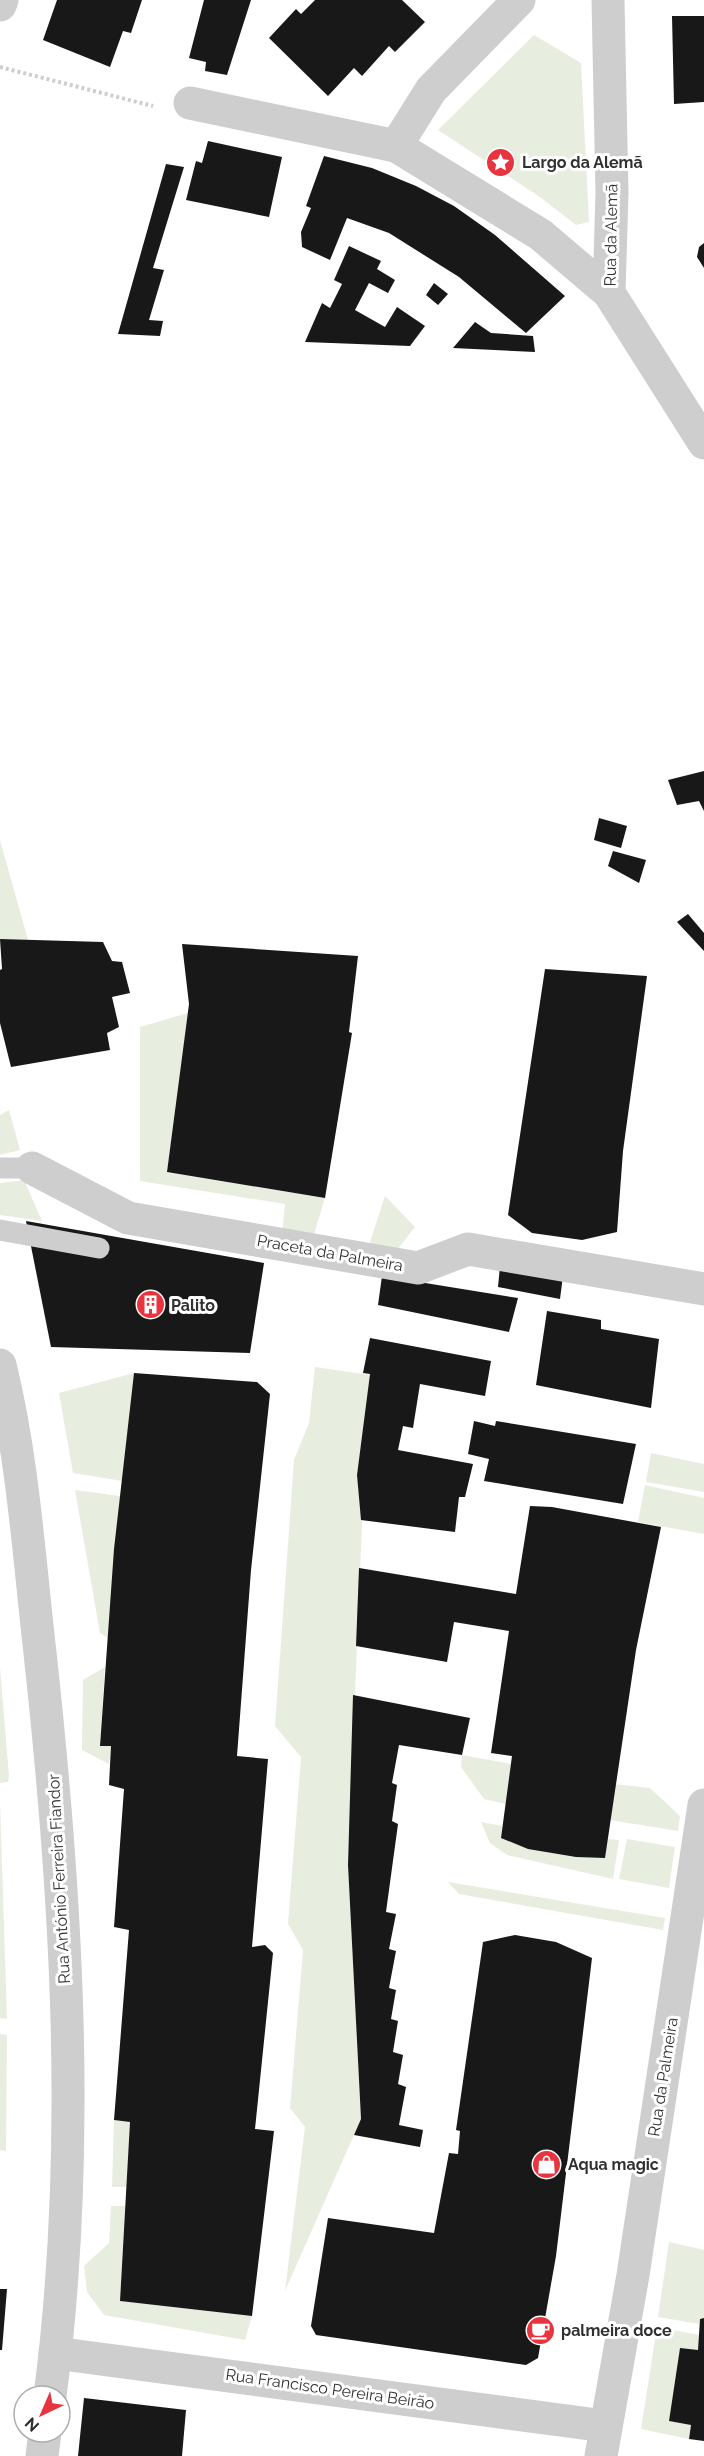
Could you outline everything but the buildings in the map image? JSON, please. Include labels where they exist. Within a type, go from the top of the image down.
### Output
[{"type":"street","points":[[0,5],[2,0]]},
{"type":"street","points":[[396,146],[431,90],[519,0]]},
{"type":"street","name":"Rua da Alemã","points":[[608,0],[612,193],[609,293],[704,443]]},
{"type":"street","points":[[190,103],[396,146],[541,235],[609,293]]},
{"type":"street","name":"Praceta da Palmeira","points":[[32,1168],[128,1218],[139,1220],[418,1268],[468,1250],[704,1289]]},
{"type":"street","name":"Rua António Ferreira Fiandor","points":[[0,1365],[25,1516],[55,1795],[68,2040],[64,2216],[51,2384]]},
{"type":"street","name":"Rua da Palmeira","points":[[603,2441],[633,2275],[704,1805]]},
{"type":"street","name":"Rua Francisco Pereira Beirão","points":[[55,2353],[603,2441]]},
{"type":"lane","name":"Praceta da Palmeira","points":[[0,1168],[32,1168]]},
{"type":"lane","points":[[0,1230],[99,1248]]},
{"type":"path","points":[[0,67],[176,111],[190,103]]},
{"type":"shaded area","points":[[534,35],[581,63],[589,222],[576,225],[540,197],[438,130]]},
{"type":"shaded area","points":[[0,840],[28,940],[0,939]]},
{"type":"shaded area","points":[[188,1013],[167,1172],[325,1198],[312,1241],[282,1234],[285,1204],[140,1181],[140,1027]]},
{"type":"shaded area","points":[[9,1110],[20,1150],[0,1155],[0,1115]]},
{"type":"shaded area","points":[[24,1180],[42,1221],[0,1215],[0,1183]]},
{"type":"shaded area","points":[[385,1196],[415,1227],[393,1255],[370,1242]]},
{"type":"shaded area","points":[[315,1367],[370,1375],[357,1475],[362,1523],[348,1865],[361,2119],[285,2291],[305,2127],[290,2108],[303,1950],[288,1924],[301,1757],[275,1726],[294,1460],[309,1423]]},
{"type":"shaded area","points":[[134,1373],[122,1481],[73,1473],[59,1393]]},
{"type":"shaded area","points":[[651,1453],[704,1464],[704,1492],[646,1482]]},
{"type":"shaded area","points":[[645,1485],[704,1498],[704,1534],[638,1522]]},
{"type":"shaded area","points":[[75,1490],[120,1496],[108,1638],[100,1633]]},
{"type":"shaded area","points":[[0,1667],[9,1776],[8,1782],[0,1783]]},
{"type":"shaded area","points":[[105,1667],[100,1745],[111,1746],[109,1764],[82,1750],[83,1680]]},
{"type":"shaded area","points":[[462,1755],[511,1764],[506,1804],[484,1799],[461,1767]]},
{"type":"shaded area","points":[[615,1784],[650,1788],[680,1816],[678,1831],[610,1820]]},
{"type":"shaded area","points":[[0,1803],[7,2019],[0,2018]]},
{"type":"shaded area","points":[[481,1822],[502,1826],[501,1838],[526,1847],[565,1855],[604,1858],[607,1839],[619,1840],[613,1879],[507,1855],[490,1843]]},
{"type":"shaded area","points":[[627,1839],[675,1847],[669,1888],[619,1879]]},
{"type":"shaded area","points":[[448,1882],[665,1918],[663,1930],[459,1894]]},
{"type":"shaded area","points":[[0,2034],[7,2035],[6,2151],[0,2150]]},
{"type":"shaded area","points":[[114,2120],[130,2122],[127,2187],[112,2187]]},
{"type":"shaded area","points":[[111,2206],[125,2206],[120,2301],[252,2316],[245,2340],[104,2315],[87,2292],[84,2266],[109,2243]]},
{"type":"shaded area","points":[[669,2242],[704,2250],[704,2318],[700,2319],[699,2324],[658,2317]]},
{"type":"shaded area","points":[[657,2327],[699,2335],[698,2350],[680,2349],[669,2421],[691,2425],[689,2439],[641,2429]]},
{"type":"place","name":"Largo da Alemã","points":[[501,162]]},
{"type":"place","name":"Palito","points":[[150,1305]]},
{"type":"place","name":"Aqua magic","points":[[547,2164]]},
{"type":"place","name":"palmeira doce","points":[[540,2330]]}]
